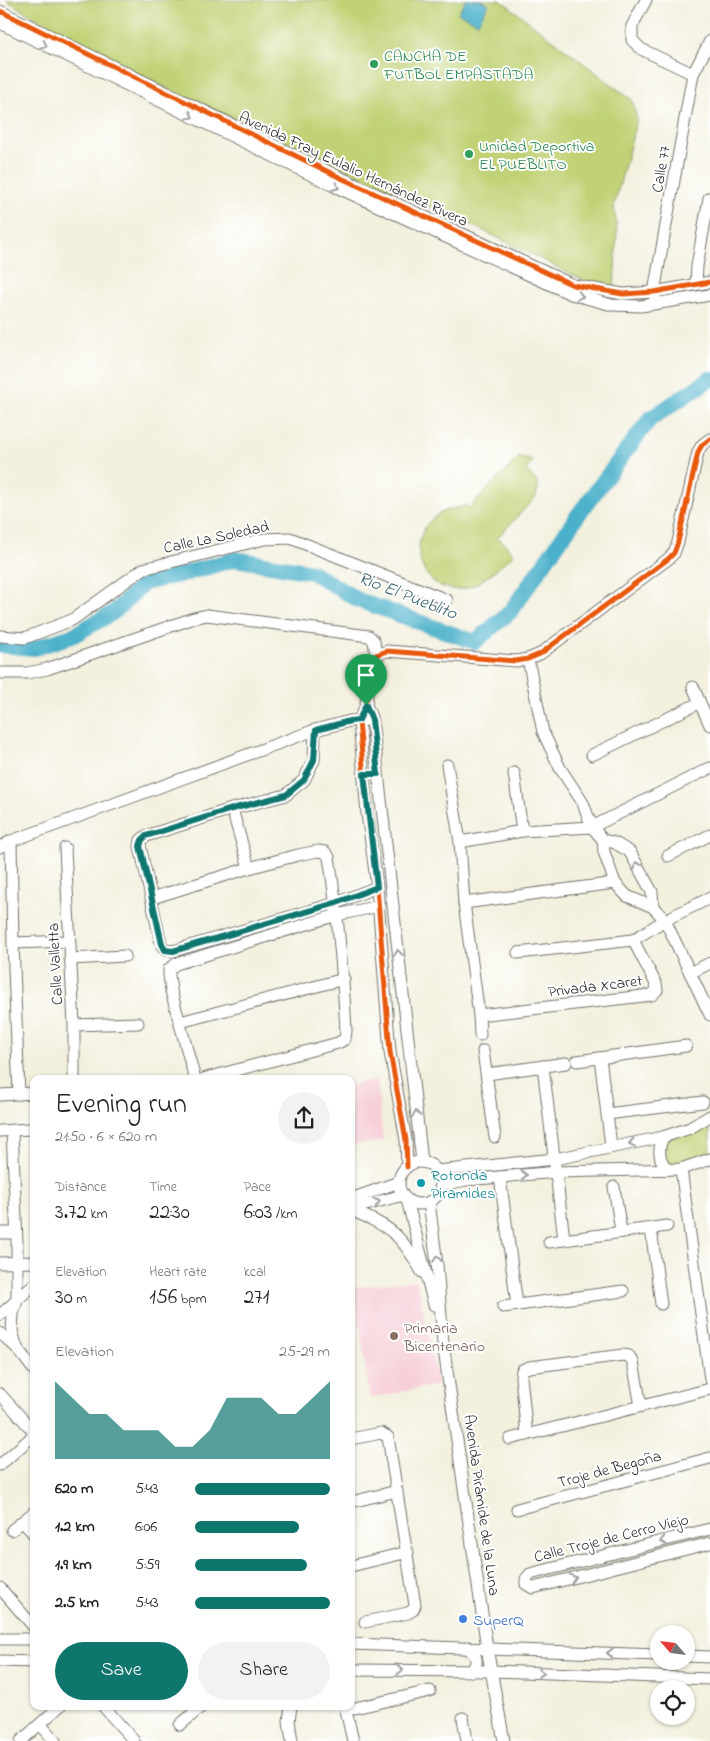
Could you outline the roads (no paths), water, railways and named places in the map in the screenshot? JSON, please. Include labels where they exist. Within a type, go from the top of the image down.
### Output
[{"type":"street","points":[[646,0],[632,26],[632,40],[641,48],[693,74]]},
{"type":"street","name":"Avenida Fray Eulalio Hernández Rivera","points":[[0,11],[338,176],[573,285],[623,294],[654,292],[710,282]]},
{"type":"street","name":"Avenida Fray Eulalio Hernández Rivera","points":[[0,23],[326,182],[571,294],[612,305],[641,306],[710,295]]},
{"type":"street","name":"Calle 77","points":[[656,305],[654,292],[693,74],[710,41]]},
{"type":"street","points":[[696,284],[708,198]]},
{"type":"street","points":[[407,1167],[406,1140],[390,1052],[379,906],[359,720],[366,705],[370,664],[376,655],[387,651],[516,661],[540,654],[668,559],[674,552],[678,542],[698,452],[702,445],[710,439]]},
{"type":"street","name":"Calle La Soledad","points":[[0,636],[26,638],[72,620],[143,569],[264,540],[290,538],[447,600]]},
{"type":"street","points":[[0,673],[27,673],[47,669],[194,618],[207,616],[369,636],[374,642],[376,655]]},
{"type":"street","points":[[528,659],[543,732],[560,768],[583,803],[592,827],[603,840],[604,852],[616,883],[627,896],[653,907],[665,920],[710,1015]]},
{"type":"street","points":[[693,687],[710,725]]},
{"type":"street","points":[[592,755],[699,703]]},
{"type":"street","points":[[366,705],[372,720],[422,1162]]},
{"type":"street","points":[[0,847],[11,841],[316,730],[350,721],[372,720]]},
{"type":"street","points":[[316,730],[314,760],[304,780],[286,795],[232,809],[146,836],[142,840],[140,846],[162,944],[165,950],[173,951],[336,903],[377,887]]},
{"type":"street","points":[[448,765],[460,842],[464,903],[480,1035]]},
{"type":"street","points":[[460,842],[522,831],[592,827],[710,768]]},
{"type":"street","points":[[514,773],[522,831]]},
{"type":"street","points":[[364,774],[378,774]]},
{"type":"street","points":[[232,809],[249,868]]},
{"type":"street","points":[[668,856],[710,834]]},
{"type":"street","points":[[603,840],[615,843],[630,852],[652,892],[653,907]]},
{"type":"street","points":[[11,841],[19,1094]]},
{"type":"street","name":"Calle Valletta","points":[[65,848],[74,1026],[74,1075]]},
{"type":"street","points":[[152,898],[249,868],[318,851],[325,852],[329,857],[344,979],[345,1038],[338,1042],[218,1075]]},
{"type":"street","points":[[464,903],[616,883]]},
{"type":"street","points":[[518,953],[633,940],[665,920],[710,898]]},
{"type":"street","points":[[194,1075],[169,975],[169,968],[176,964],[337,915],[379,906]]},
{"type":"street","name":"Privada Xcaret","points":[[479,1015],[652,995],[658,990],[656,984],[633,940]]},
{"type":"street","points":[[13,943],[69,941]]},
{"type":"street","points":[[70,960],[125,956]]},
{"type":"street","points":[[690,973],[710,963]]},
{"type":"street","points":[[180,1022],[344,979]]},
{"type":"street","points":[[74,1026],[138,1022]]},
{"type":"street","points":[[487,1074],[686,1046]]},
{"type":"street","points":[[483,1051],[494,1137]]},
{"type":"street","points":[[600,1058],[611,1146]]},
{"type":"street","points":[[543,1066],[556,1159],[564,1239]]},
{"type":"street","points":[[0,1095],[30,1093]]},
{"type":"street","points":[[607,1114],[702,1102]]},
{"type":"street","points":[[437,1172],[556,1159],[611,1146],[663,1137],[690,1128],[710,1116]]},
{"type":"street","points":[[0,1131],[29,1129]]},
{"type":"street","points":[[12,1131],[17,1263],[17,1300],[13,1314],[12,1331],[17,1348]]},
{"type":"street","points":[[663,1137],[659,1152],[662,1163],[667,1169]]},
{"type":"street","points":[[441,1185],[466,1180],[557,1172],[681,1169],[710,1159]]},
{"type":"street","points":[[422,1162],[430,1165],[437,1172],[441,1185],[437,1195],[429,1202],[421,1204],[414,1203],[405,1197],[399,1182],[403,1171],[407,1167],[414,1163],[422,1162]]},
{"type":"street","points":[[681,1169],[710,1379]]},
{"type":"street","points":[[500,1177],[517,1305]]},
{"type":"street","points":[[355,1198],[399,1182]]},
{"type":"street","points":[[614,1187],[621,1231]]},
{"type":"street","points":[[355,1209],[405,1197]]},
{"type":"street","name":"Avenida Pirámide de la Luna","points":[[405,1197],[430,1286],[443,1343]]},
{"type":"street","name":"Avenida Pirámide de la Luna","points":[[429,1202],[437,1264],[443,1343],[488,1648],[504,1741]]},
{"type":"street","points":[[355,1212],[385,1226],[398,1236],[408,1248],[430,1286]]},
{"type":"street","points":[[549,1242],[667,1226]]},
{"type":"street","points":[[651,1229],[661,1304]]},
{"type":"street","points":[[0,1233],[16,1237]]},
{"type":"street","points":[[0,1263],[30,1262]]},
{"type":"street","points":[[0,1315],[30,1289]]},
{"type":"street","points":[[502,1307],[623,1291]]},
{"type":"street","points":[[0,1333],[17,1348],[30,1365]]},
{"type":"street","points":[[527,1435],[521,1377],[522,1370],[529,1367],[623,1355],[629,1356],[632,1362],[641,1406]]},
{"type":"street","points":[[510,1439],[710,1389]]},
{"type":"street","points":[[0,1394],[30,1429]]},
{"type":"street","points":[[355,1439],[381,1433],[385,1434],[388,1438],[415,1604],[413,1610],[408,1613],[365,1622]]},
{"type":"street","points":[[0,1465],[30,1438]]},
{"type":"street","name":"Troje de Begoña","points":[[517,1509],[710,1458]]},
{"type":"street","points":[[355,1501],[396,1491]]},
{"type":"street","points":[[12,1530],[30,1516]]},
{"type":"street","points":[[23,1522],[30,1530]]},
{"type":"street","name":"Calle Troje de Cerro Viejo","points":[[710,1529],[530,1574],[526,1579],[526,1584],[533,1588],[710,1543]]},
{"type":"street","points":[[355,1565],[408,1552]]},
{"type":"street","points":[[0,1588],[30,1622]]},
{"type":"street","points":[[0,1639],[30,1639]]},
{"type":"street","points":[[355,1644],[650,1655]]},
{"type":"street","points":[[468,1648],[476,1658],[476,1664],[472,1671]]},
{"type":"street","points":[[695,1656],[710,1657]]},
{"type":"street","points":[[0,1661],[30,1662]]},
{"type":"street","points":[[355,1670],[492,1671],[710,1679]]},
{"type":"street","points":[[355,1706],[430,1691]]},
{"type":"street","points":[[21,1741],[56,1710]]},
{"type":"street","points":[[107,1710],[134,1741]]},
{"type":"street","points":[[180,1725],[193,1710]]},
{"type":"street","points":[[290,1710],[289,1721],[292,1741]]},
{"type":"street","points":[[345,1710],[353,1741]]},
{"type":"street","points":[[463,1718],[464,1740]]},
{"type":"street","points":[[40,1724],[55,1741]]},
{"type":"water","points":[[466,0],[480,0],[489,4],[478,23],[458,13]]},
{"type":"waterway","name":"Rio El Pueblito","points":[[0,645],[35,648],[72,636],[114,612],[144,583],[235,559],[312,572],[358,600],[475,642],[510,612],[578,515],[650,419],[710,379]]},
{"type":"place","name":"CANCHA DE FUTBOL EMPASTADA","points":[[374,64]]},
{"type":"place","name":"Unidad Deportiva EL PUEBLITO","points":[[469,154]]},
{"type":"place","name":"Rotonda Piramides","points":[[421,1183]]},
{"type":"place","name":"Primaria Bicentenario","points":[[394,1336]]},
{"type":"place","name":"SuperQ","points":[[463,1619]]}]
